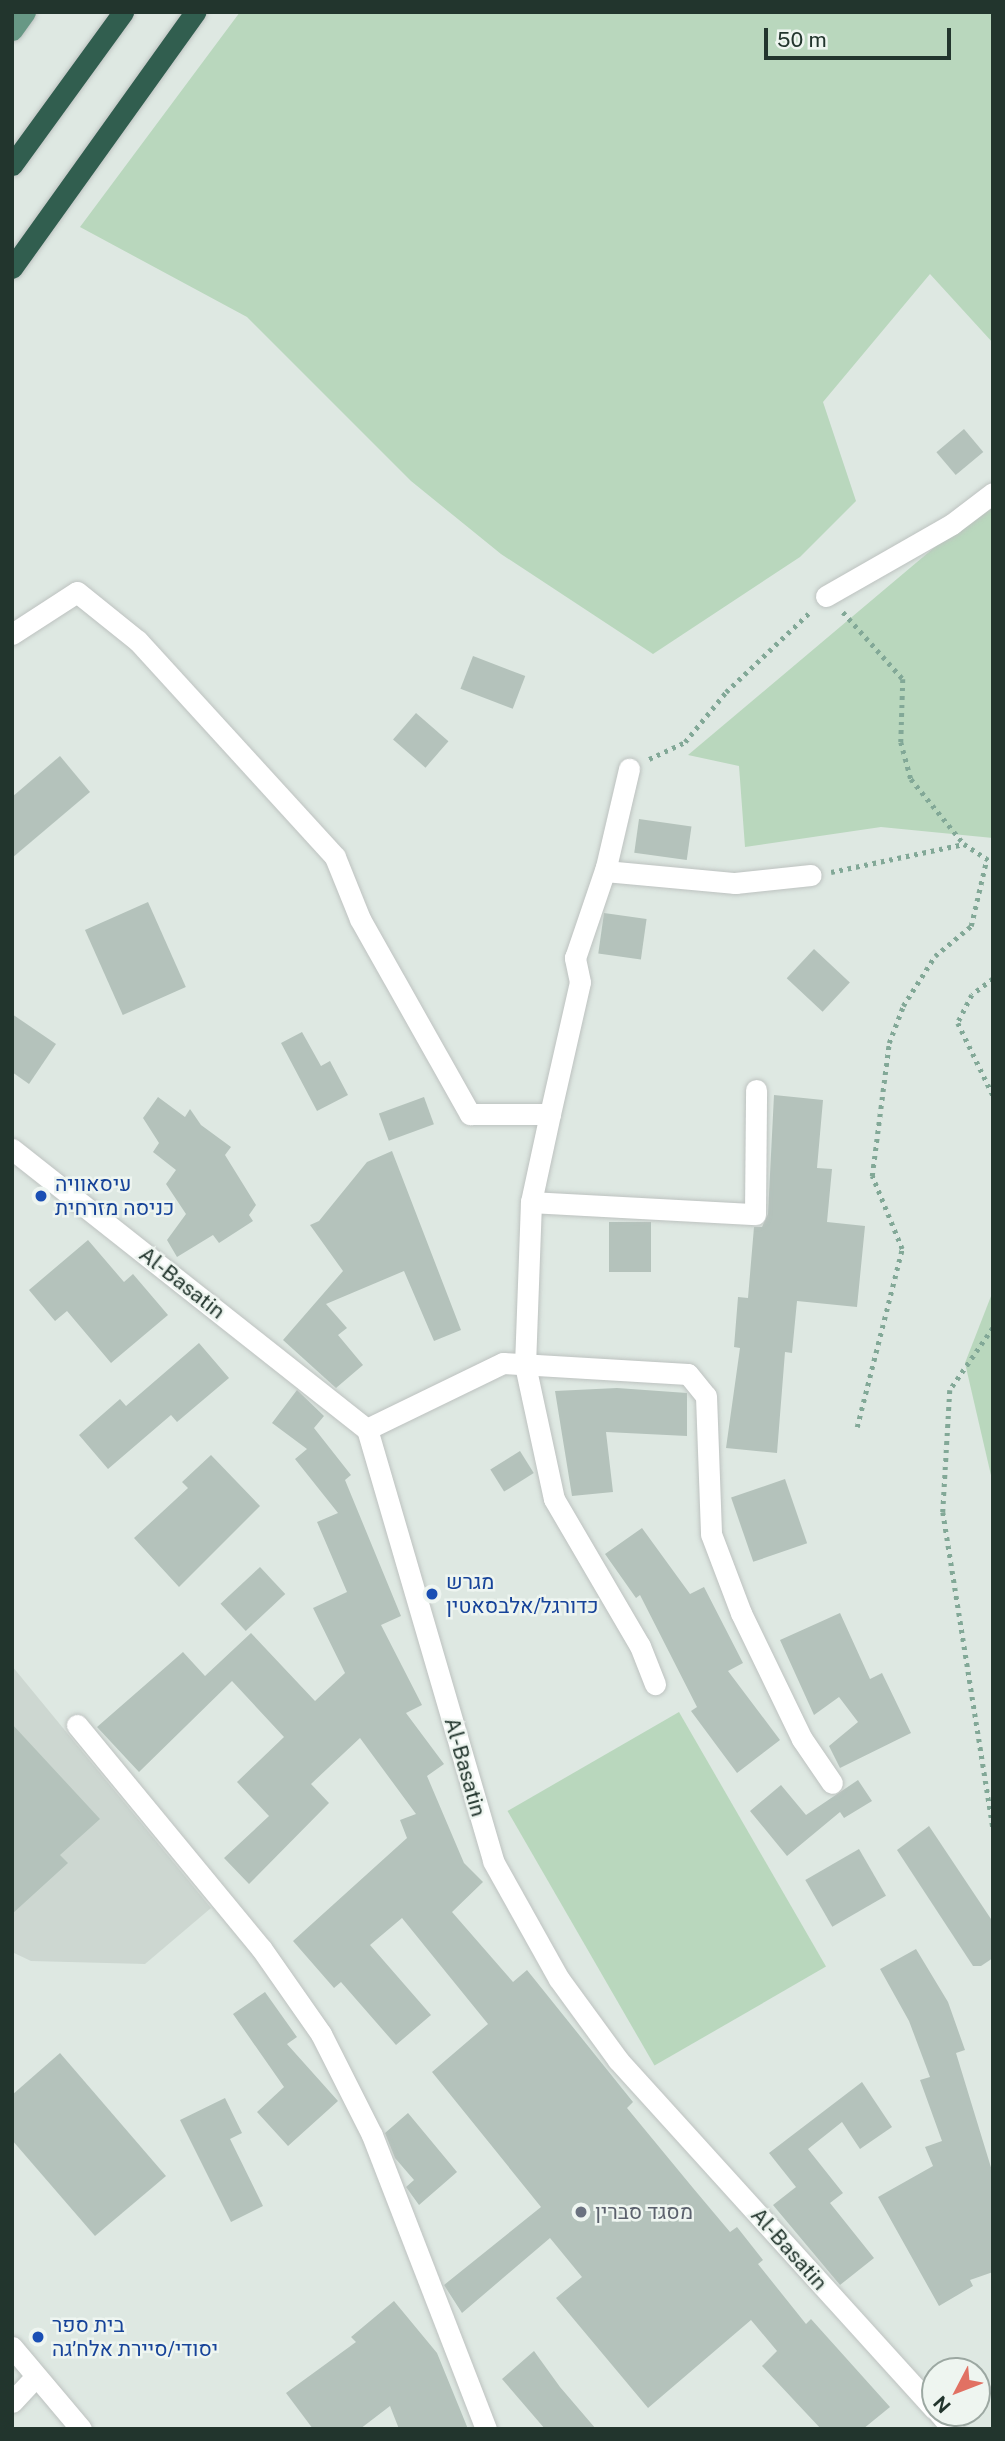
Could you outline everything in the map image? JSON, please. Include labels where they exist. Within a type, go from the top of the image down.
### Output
[{"type":"highway","points":[[12,165],[123,12]]},
{"type":"highway","points":[[12,268],[195,12]]},
{"type":"main road","points":[[12,30],[25,12]]},
{"type":"street","points":[[826,596],[952,524],[993,493]]},
{"type":"street","points":[[12,634],[77,592],[138,641],[335,857],[360,919],[470,1114],[550,1114]]},
{"type":"street","points":[[629,769],[605,871],[575,958],[580,982],[531,1202],[525,1365],[554,1499],[640,1646],[655,1684]]},
{"type":"street","points":[[605,871],[734,883],[811,876]]},
{"type":"street","points":[[531,1202],[755,1214],[755,1090]]},
{"type":"street","name":"Al-Basatin","points":[[12,1149],[367,1429],[493,1861],[559,1979],[618,2060],[921,2394]]},
{"type":"street","points":[[367,1429],[503,1363],[688,1374],[706,1396],[711,1534],[769,1670],[802,1739],[832,1783]]},
{"type":"street","points":[[77,1725],[261,1948],[321,2034],[372,2135],[486,2429]]},
{"type":"street","points":[[12,2347],[34,2378],[81,2429]]},
{"type":"street","points":[[12,2402],[34,2378]]},
{"type":"path","points":[[629,769],[685,742],[726,692],[826,596],[878,646],[903,679],[901,742],[911,779],[964,844],[986,862],[993,863]]},
{"type":"path","points":[[811,876],[964,844]]},
{"type":"path","points":[[857,1427],[902,1249],[872,1176],[889,1043],[903,1006],[934,956],[971,926],[986,862]]},
{"type":"path","points":[[993,979],[972,995],[958,1023],[993,1095]]},
{"type":"path","points":[[993,1328],[950,1390],[943,1512],[993,1828]]},
{"type":"shaded area","points":[[12,1666],[211,1908],[145,1964],[31,1961],[12,1952]]},
{"type":"green space","points":[[240,12],[993,12],[993,343],[930,274],[823,402],[856,501],[800,557],[653,654],[501,554],[411,481],[247,317],[80,227]]},
{"type":"green space","points":[[993,498],[993,838],[881,827],[745,847],[739,766],[688,755]]},
{"type":"green space","points":[[993,1291],[993,1484],[965,1363]]},
{"type":"green space","points":[[679,1712],[826,1967],[655,2066],[508,1811]]},
{"type":"building","points":[[964,429],[983,452],[956,475],[936,452]]},
{"type":"building","points":[[473,656],[525,676],[513,709],[460,689]]},
{"type":"building","points":[[416,713],[448,741],[425,768],[393,739]]},
{"type":"building","points":[[60,756],[90,792],[12,858],[12,797]]},
{"type":"building","points":[[639,819],[691,826],[687,860],[634,853]]},
{"type":"building","points":[[148,902],[186,987],[123,1015],[85,930]]},
{"type":"building","points":[[604,913],[647,919],[641,960],[598,954]]},
{"type":"building","points":[[814,949],[850,982],[823,1012],[787,978]]},
{"type":"building","points":[[12,1014],[56,1044],[29,1084],[12,1072]]},
{"type":"building","points":[[302,1032],[321,1066],[330,1061],[348,1095],[317,1111],[281,1043]]},
{"type":"building","points":[[774,1095],[823,1100],[817,1168],[832,1169],[827,1222],[865,1226],[857,1307],[797,1301],[792,1353],[785,1352],[777,1453],[726,1448],[740,1348],[734,1347],[738,1297],[748,1298],[754,1227],[762,1227],[768,1214]]},
{"type":"building","points":[[158,1097],[185,1117],[190,1109],[201,1125],[231,1147],[225,1155],[256,1205],[249,1215],[253,1221],[219,1243],[213,1235],[177,1257],[167,1240],[186,1214],[166,1184],[176,1170],[153,1152],[159,1143],[143,1118]]},
{"type":"building","points":[[424,1097],[434,1124],[389,1141],[379,1113]]},
{"type":"building","points":[[392,1151],[461,1330],[434,1341],[404,1271],[326,1304],[347,1328],[338,1335],[363,1365],[336,1388],[283,1340],[343,1271],[310,1225],[319,1221],[367,1162]]},
{"type":"building","points":[[609,1222],[651,1222],[651,1272],[609,1272]]},
{"type":"building","points":[[88,1240],[124,1282],[133,1274],[168,1315],[111,1363],[67,1311],[55,1321],[29,1290]]},
{"type":"building","points":[[199,1343],[229,1378],[177,1422],[171,1415],[108,1469],[79,1435],[120,1399],[126,1406]]},
{"type":"building","points":[[617,1388],[687,1393],[687,1436],[606,1432],[613,1492],[572,1496],[555,1391]]},
{"type":"building","points":[[297,1390],[324,1416],[314,1428],[351,1475],[345,1480],[401,1616],[381,1625],[422,1705],[406,1713],[444,1764],[427,1776],[464,1863],[483,1882],[452,1912],[513,1982],[527,1970],[633,2102],[627,2108],[693,2188],[730,2232],[737,2227],[763,2260],[758,2264],[806,2324],[811,2319],[890,2407],[863,2429],[821,2429],[762,2366],[777,2351],[751,2320],[648,2408],[556,2298],[582,2277],[550,2238],[462,2313],[444,2285],[541,2207],[432,2072],[488,2024],[402,1918],[370,1945],[431,2015],[396,2045],[341,1982],[334,1988],[293,1941],[407,1838],[400,1820],[416,1814],[360,1738],[311,1784],[329,1803],[249,1884],[224,1858],[269,1816],[237,1782],[284,1737],[232,1681],[139,1772],[97,1727],[183,1652],[205,1676],[251,1633],[315,1701],[345,1673],[313,1608],[347,1592],[317,1522],[338,1513],[295,1459],[307,1449],[272,1423]]},
{"type":"building","points":[[520,1451],[534,1473],[504,1492],[490,1470]]},
{"type":"building","points":[[211,1455],[260,1506],[179,1587],[134,1538],[188,1488],[182,1482]]},
{"type":"building","points":[[785,1479],[807,1543],[753,1562],[731,1498]]},
{"type":"building","points":[[642,1528],[690,1594],[704,1587],[743,1663],[728,1671],[780,1740],[737,1773],[691,1711],[697,1707],[640,1595],[636,1598],[605,1554]]},
{"type":"building","points":[[260,1567],[285,1594],[246,1631],[221,1604]]},
{"type":"building","points":[[840,1613],[870,1679],[882,1673],[911,1733],[840,1768],[829,1746],[858,1722],[839,1697],[814,1715],[780,1640]]},
{"type":"building","points":[[12,1724],[100,1819],[60,1855],[68,1863],[12,1914]]},
{"type":"building","points":[[858,1780],[872,1801],[844,1818],[840,1812],[787,1856],[750,1811],[781,1785],[806,1815]]},
{"type":"building","points":[[929,1826],[993,1922],[993,1958],[981,1966],[973,1966],[897,1850]]},
{"type":"building","points":[[859,1849],[886,1896],[832,1927],[805,1880]]},
{"type":"building","points":[[916,1949],[948,2002],[965,2050],[956,2053],[993,2174],[993,2272],[970,2280],[973,2286],[939,2306],[878,2197],[933,2166],[925,2147],[942,2141],[920,2080],[930,2077],[909,2021],[880,1969]]},
{"type":"building","points":[[265,1992],[297,2037],[287,2044],[338,2101],[288,2146],[257,2112],[284,2087],[233,2014]]},
{"type":"building","points":[[60,2053],[166,2176],[95,2236],[12,2140],[12,2095]]},
{"type":"building","points":[[862,2082],[892,2127],[860,2149],[842,2122],[808,2149],[843,2193],[830,2203],[874,2258],[840,2285],[773,2205],[796,2187],[769,2153]]},
{"type":"building","points":[[225,2098],[242,2133],[230,2139],[263,2206],[231,2222],[180,2120]]},
{"type":"building","points":[[408,2113],[457,2172],[419,2205],[406,2187],[414,2180],[395,2158],[385,2133]]},
{"type":"building","points":[[394,2301],[437,2353],[468,2429],[399,2429],[390,2406],[360,2429],[313,2429],[286,2393],[356,2342],[351,2337]]},
{"type":"building","points":[[534,2351],[596,2429],[545,2429],[502,2379]]},
{"type":"place","name":"עיסאוויה כניסה מזרחית","points":[[41,1196]]},
{"type":"place","name":"מגרש כדורגל/אלבסאטין","points":[[432,1594]]},
{"type":"place","name":"מסגד סברין","points":[[581,2212]]},
{"type":"place","name":"בית ספר יסודי/סיירת אלח׳גה","points":[[38,2337]]}]
